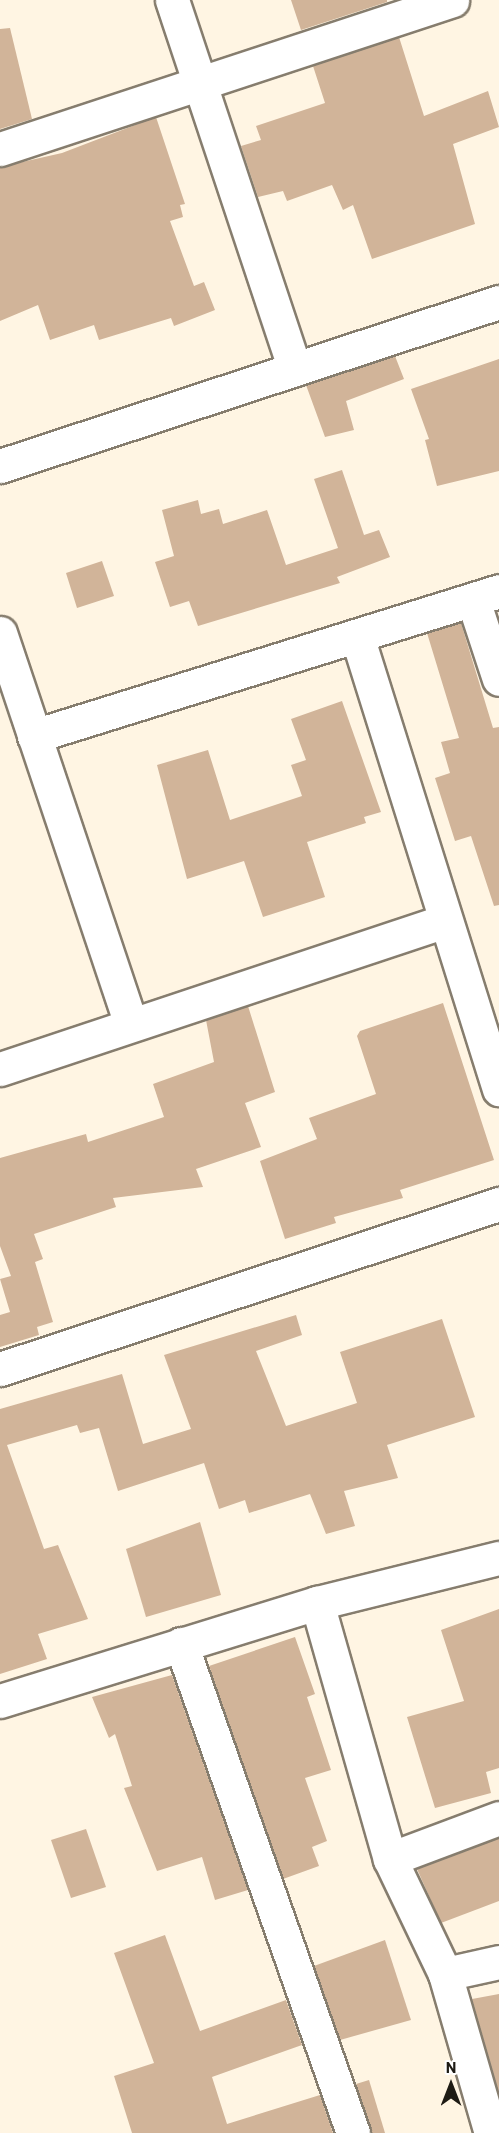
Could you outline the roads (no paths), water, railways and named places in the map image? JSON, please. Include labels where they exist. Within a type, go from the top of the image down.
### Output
[{"type":"street","points":[[172,0],[295,369]]},
{"type":"street","points":[[0,149],[199,81],[452,0]]},
{"type":"street","points":[[0,466],[499,302]]},
{"type":"street","points":[[34,736],[486,596],[499,679]]},
{"type":"street","points":[[0,633],[131,1025]]},
{"type":"street","points":[[357,636],[499,1089]]},
{"type":"street","points":[[0,1069],[445,921]]},
{"type":"street","points":[[0,1369],[499,1204]]},
{"type":"street","points":[[0,1701],[317,1603],[499,1558]]},
{"type":"street","points":[[317,1603],[390,1859],[445,1974],[492,2120]]},
{"type":"street","points":[[181,1644],[353,2133]]},
{"type":"street","points":[[390,1859],[499,1818]]},
{"type":"street","points":[[445,1974],[499,1962]]}]
